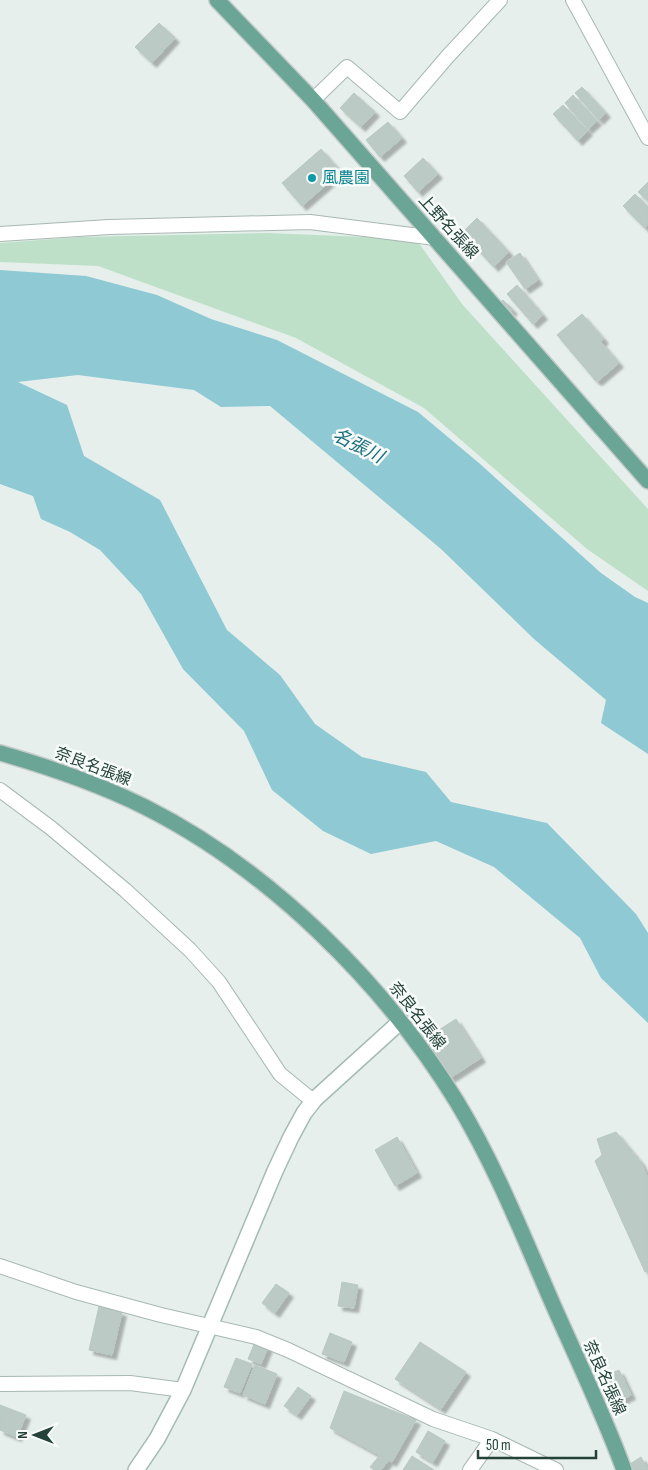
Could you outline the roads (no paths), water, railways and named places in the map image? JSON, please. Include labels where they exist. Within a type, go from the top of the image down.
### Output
[{"type":"main road","name":"上野名張線","points":[[217,0],[313,100],[648,481]]},
{"type":"main road","name":"奈良名張線","points":[[0,754],[48,768],[119,795],[172,822],[225,855],[290,906],[319,932],[372,987],[427,1056],[458,1103],[492,1166],[624,1470]]},
{"type":"street","points":[[313,100],[347,67],[400,112],[500,0]]},
{"type":"street","points":[[573,0],[648,138]]},
{"type":"street","points":[[0,234],[109,227],[310,222],[435,238]]},
{"type":"street","points":[[0,790],[52,828],[190,950],[219,982],[280,1074],[313,1101]]},
{"type":"street","points":[[136,1470],[157,1439],[183,1390],[274,1171],[304,1114],[313,1101],[401,1021]]},
{"type":"street","points":[[0,1266],[76,1292],[256,1337],[433,1419],[492,1439],[556,1470]]},
{"type":"street","points":[[0,1384],[130,1384],[183,1390]]},
{"type":"street","points":[[470,1470],[492,1439]]},
{"type":"water","name":"名張川","points":[[0,270],[86,276],[157,295],[211,319],[277,340],[418,412],[479,463],[601,573],[635,597],[648,603],[648,754],[601,723],[606,700],[534,639],[441,549],[270,406],[221,407],[194,390],[78,375],[18,382],[67,405],[84,456],[160,500],[227,630],[280,675],[315,724],[362,757],[426,772],[451,802],[547,823],[636,914],[648,933],[648,1023],[601,978],[580,938],[494,867],[436,841],[371,854],[323,831],[272,790],[244,731],[183,669],[141,594],[100,550],[70,532],[41,519],[33,496],[0,484]]},
{"type":"place","name":"風農園","points":[[312,178]]}]
